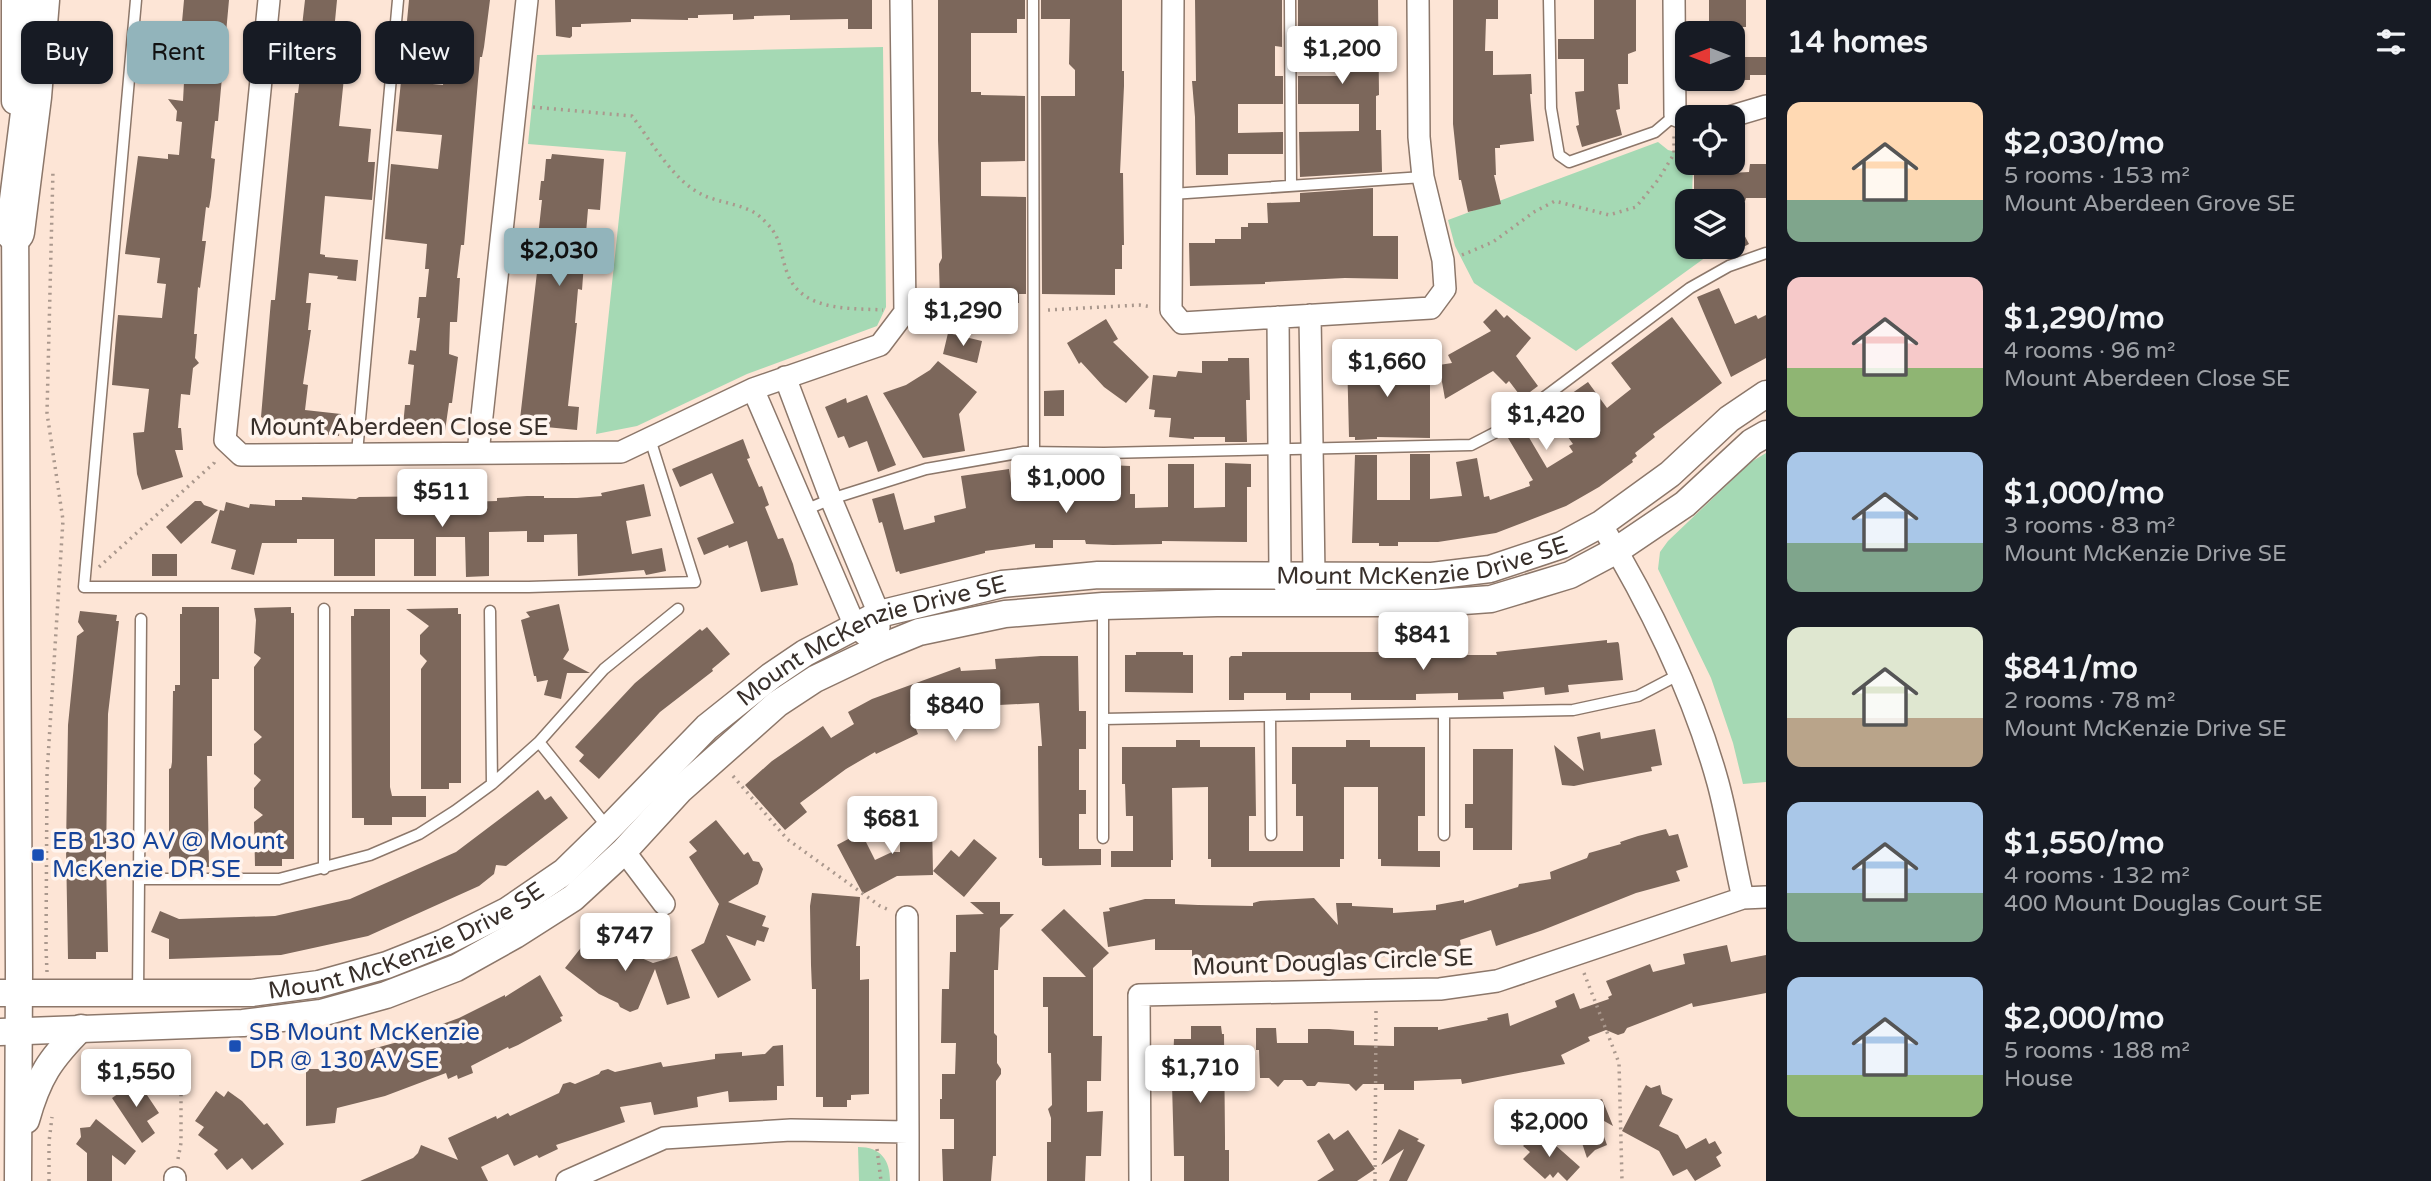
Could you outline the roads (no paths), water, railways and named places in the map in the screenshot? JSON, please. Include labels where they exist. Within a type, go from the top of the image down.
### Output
[{"type":"highway","points":[[15,232],[32,97],[40,0]]},
{"type":"street","points":[[15,0],[9,1031],[18,1181]]},
{"type":"street","name":"Mount Aberdeen Close SE","points":[[269,0],[225,440],[241,455],[621,452],[753,389],[880,345],[905,312],[901,0]]},
{"type":"street","points":[[478,453],[527,0]]},
{"type":"street","points":[[1173,0],[1171,310],[1182,323],[1431,308],[1445,289],[1443,260],[1423,177],[1419,137],[1418,0]]},
{"type":"street","points":[[1674,0],[1680,105]]},
{"type":"street","points":[[1745,112],[1766,106]]},
{"type":"street","points":[[1278,317],[1280,574],[1293,603],[1314,575],[1310,315]]},
{"type":"street","points":[[785,377],[831,499],[879,614],[880,648]]},
{"type":"street","points":[[753,389],[855,626],[880,648]]},
{"type":"street","name":"Mount McKenzie Drive SE","points":[[10,993],[252,993],[319,984],[387,965],[445,942],[507,911],[571,866],[706,727],[805,653],[879,614],[1002,584],[1098,575],[1432,576],[1490,569],[1562,545],[1601,524],[1670,474],[1728,418],[1766,394]]},
{"type":"street","name":"Mount McKenzie Drive SE","points":[[9,1031],[243,1023],[321,1013],[386,995],[456,968],[573,898],[624,852],[680,790],[777,704],[815,679],[919,632],[1005,614],[1103,606],[1436,603],[1491,599],[1570,575],[1617,550],[1685,504],[1752,442],[1766,433]]},
{"type":"street","points":[[1601,524],[1680,674],[1718,782],[1743,898]]},
{"type":"street","points":[[624,852],[664,904]]},
{"type":"street","name":"Mount Douglas Circle SE","points":[[1140,1181],[1139,995],[1440,989],[1497,981],[1743,898],[1766,897]]},
{"type":"street","points":[[908,917],[908,1181]]},
{"type":"street","points":[[18,1148],[35,1088],[54,1055],[81,1028]]},
{"type":"street","points":[[567,1181],[664,1138],[791,1130],[908,1132]]},
{"type":"lane","points":[[136,0],[84,587],[529,587],[695,582],[650,439]]},
{"type":"lane","points":[[357,453],[398,0]]},
{"type":"lane","points":[[1032,0],[1034,452]]},
{"type":"lane","points":[[1290,0],[1291,186]]},
{"type":"lane","points":[[1549,0],[1551,108],[1559,155],[1569,162],[1655,132],[1675,121]]},
{"type":"lane","points":[[1172,194],[1423,177]]},
{"type":"lane","points":[[805,510],[926,469],[1034,452],[1471,445],[1502,429],[1690,288],[1730,266],[1766,253]]},
{"type":"lane","points":[[1103,606],[1103,838]]},
{"type":"lane","points":[[324,609],[324,869]]},
{"type":"lane","points":[[139,879],[279,879],[370,855],[419,834],[492,784],[539,742],[604,668],[678,609]]},
{"type":"lane","points":[[490,611],[492,784]]},
{"type":"lane","points":[[138,993],[141,619]]},
{"type":"lane","points":[[1103,719],[1573,710],[1638,695],[1680,674]]},
{"type":"lane","points":[[1444,714],[1444,835]]},
{"type":"lane","points":[[1270,716],[1271,835]]},
{"type":"lane","points":[[539,742],[609,828],[624,852]]},
{"type":"place","name":"EB 130 AV @ Mount McKenzie DR SE","points":[[38,855]]},
{"type":"place","name":"SB Mount McKenzie DR @ 130 AV SE","points":[[235,1046]]}]
